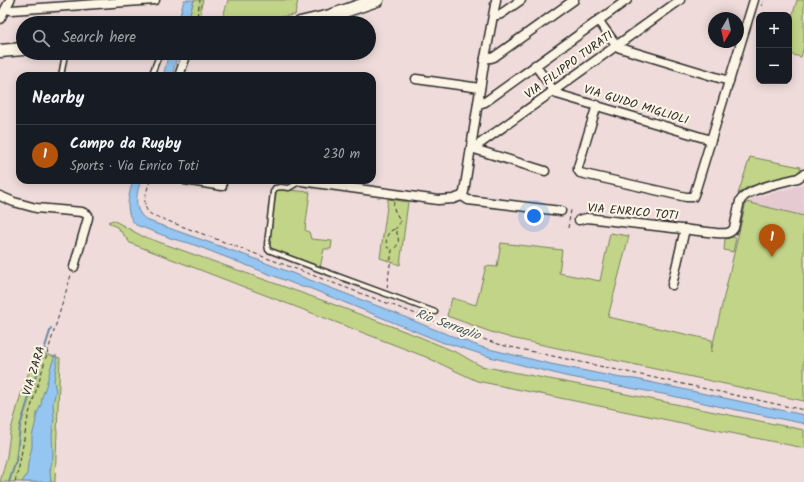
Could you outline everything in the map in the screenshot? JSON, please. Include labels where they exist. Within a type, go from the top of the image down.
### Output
[{"type":"main road","points":[[330,16],[377,0]]},
{"type":"main road","points":[[0,51],[16,50]]},
{"type":"street","points":[[2,18],[10,0]]},
{"type":"street","points":[[2,18],[11,10],[155,0]]},
{"type":"street","points":[[323,184],[438,200],[453,199],[462,196],[464,192],[485,58],[496,0]]},
{"type":"street","points":[[494,15],[498,16],[521,0]]},
{"type":"street","points":[[485,58],[494,57],[574,0]]},
{"type":"street","points":[[478,103],[484,102],[627,0]]},
{"type":"street","name":"VIA FILIPPO TURATI","points":[[471,148],[478,145],[680,0]]},
{"type":"street","points":[[597,105],[578,167],[578,172],[585,175],[686,197],[693,197],[696,192],[754,0]]},
{"type":"street","points":[[598,20],[617,46],[625,50],[729,81]]},
{"type":"street","points":[[179,72],[184,60]]},
{"type":"street","points":[[535,65],[554,91]]},
{"type":"street","points":[[416,80],[480,88]]},
{"type":"street","name":"VIA GUIDO MIGLIOLI","points":[[554,91],[557,94],[711,140]]},
{"type":"street","points":[[471,148],[545,172]]},
{"type":"street","name":"VIA ENRICO TOTI","points":[[579,220],[587,218],[716,233],[729,233],[734,228],[742,197],[752,191],[798,178],[804,174]]},
{"type":"street","points":[[210,184],[222,186]]},
{"type":"street","points":[[0,196],[14,202],[36,208],[82,212],[88,215],[74,267]]},
{"type":"street","points":[[462,196],[468,200],[561,211]]},
{"type":"street","name":"VIA ENRICO TOTI","points":[[672,285],[685,229]]},
{"type":"lane","points":[[62,72],[64,60]]},
{"type":"lane","points":[[153,72],[157,60]]},
{"type":"lane","points":[[181,66],[183,72]]},
{"type":"lane","points":[[295,184],[288,188],[275,188],[273,192],[267,244],[268,250],[435,312]]},
{"type":"path","points":[[197,16],[200,0]]},
{"type":"path","points":[[758,10],[765,0]]},
{"type":"path","points":[[149,184],[144,206],[147,212],[152,215],[480,338],[501,345],[804,410]]},
{"type":"path","points":[[392,250],[387,247],[386,241],[389,232],[399,225],[400,221],[393,207],[394,201],[397,201]]},
{"type":"path","points":[[568,228],[571,210]]},
{"type":"path","points":[[392,250],[397,247],[398,242],[395,229]]},
{"type":"path","points":[[386,294],[392,250]]},
{"type":"path","name":"VIA ZARA","points":[[15,482],[28,417],[74,267]]},
{"type":"shaded area","points":[[804,184],[804,216],[746,202],[754,198]]},
{"type":"green space","points":[[194,0],[203,0],[200,16],[189,16]]},
{"type":"green space","points":[[228,0],[298,0],[295,15],[223,16]]},
{"type":"green space","points":[[797,0],[804,0],[804,46],[801,57],[792,55],[792,17]]},
{"type":"green space","points":[[750,157],[801,167],[796,175],[747,187],[738,194]]},
{"type":"green space","points":[[278,189],[310,192],[305,230],[309,232],[311,239],[332,241],[331,249],[324,249],[320,268],[270,249],[269,245],[274,194]]},
{"type":"green space","points":[[388,199],[408,202],[400,265],[380,258]]},
{"type":"green space","points":[[746,202],[804,216],[804,401],[511,338],[447,316],[452,298],[476,305],[486,266],[497,267],[501,243],[562,250],[559,273],[600,281],[610,233],[629,236],[608,317],[712,340],[711,352]]},
{"type":"green space","points":[[113,220],[142,236],[420,337],[460,354],[481,366],[804,430],[804,448],[477,381],[426,357],[130,243],[118,228],[108,222]]},
{"type":"green space","points":[[736,238],[733,252],[724,250],[725,239]]},
{"type":"green space","points":[[36,352],[60,358],[55,482],[0,482],[7,456],[10,433],[21,394]]},
{"type":"water","points":[[184,0],[194,0],[189,16],[180,16]]},
{"type":"water","points":[[167,60],[176,60],[173,72],[164,72]]},
{"type":"water","points":[[132,184],[140,184],[137,197],[138,208],[140,213],[149,221],[253,258],[481,347],[551,364],[621,378],[635,379],[804,415],[804,424],[668,395],[565,376],[490,357],[444,343],[309,288],[302,287],[189,243],[173,239],[136,225],[129,215],[129,197]]},
{"type":"water","points":[[56,355],[57,362],[54,381],[56,391],[53,403],[54,418],[52,435],[53,455],[50,471],[51,482],[22,482],[27,474],[32,447],[32,436],[37,413],[41,405],[51,366]]},
{"type":"waterway","points":[[9,482],[16,461],[20,426],[51,328]]},
{"type":"place","name":"Campo da Rugby","points":[[772,257]]},
{"type":"water label","name":"Rio Serraglio","points":[[448,325]]}]
